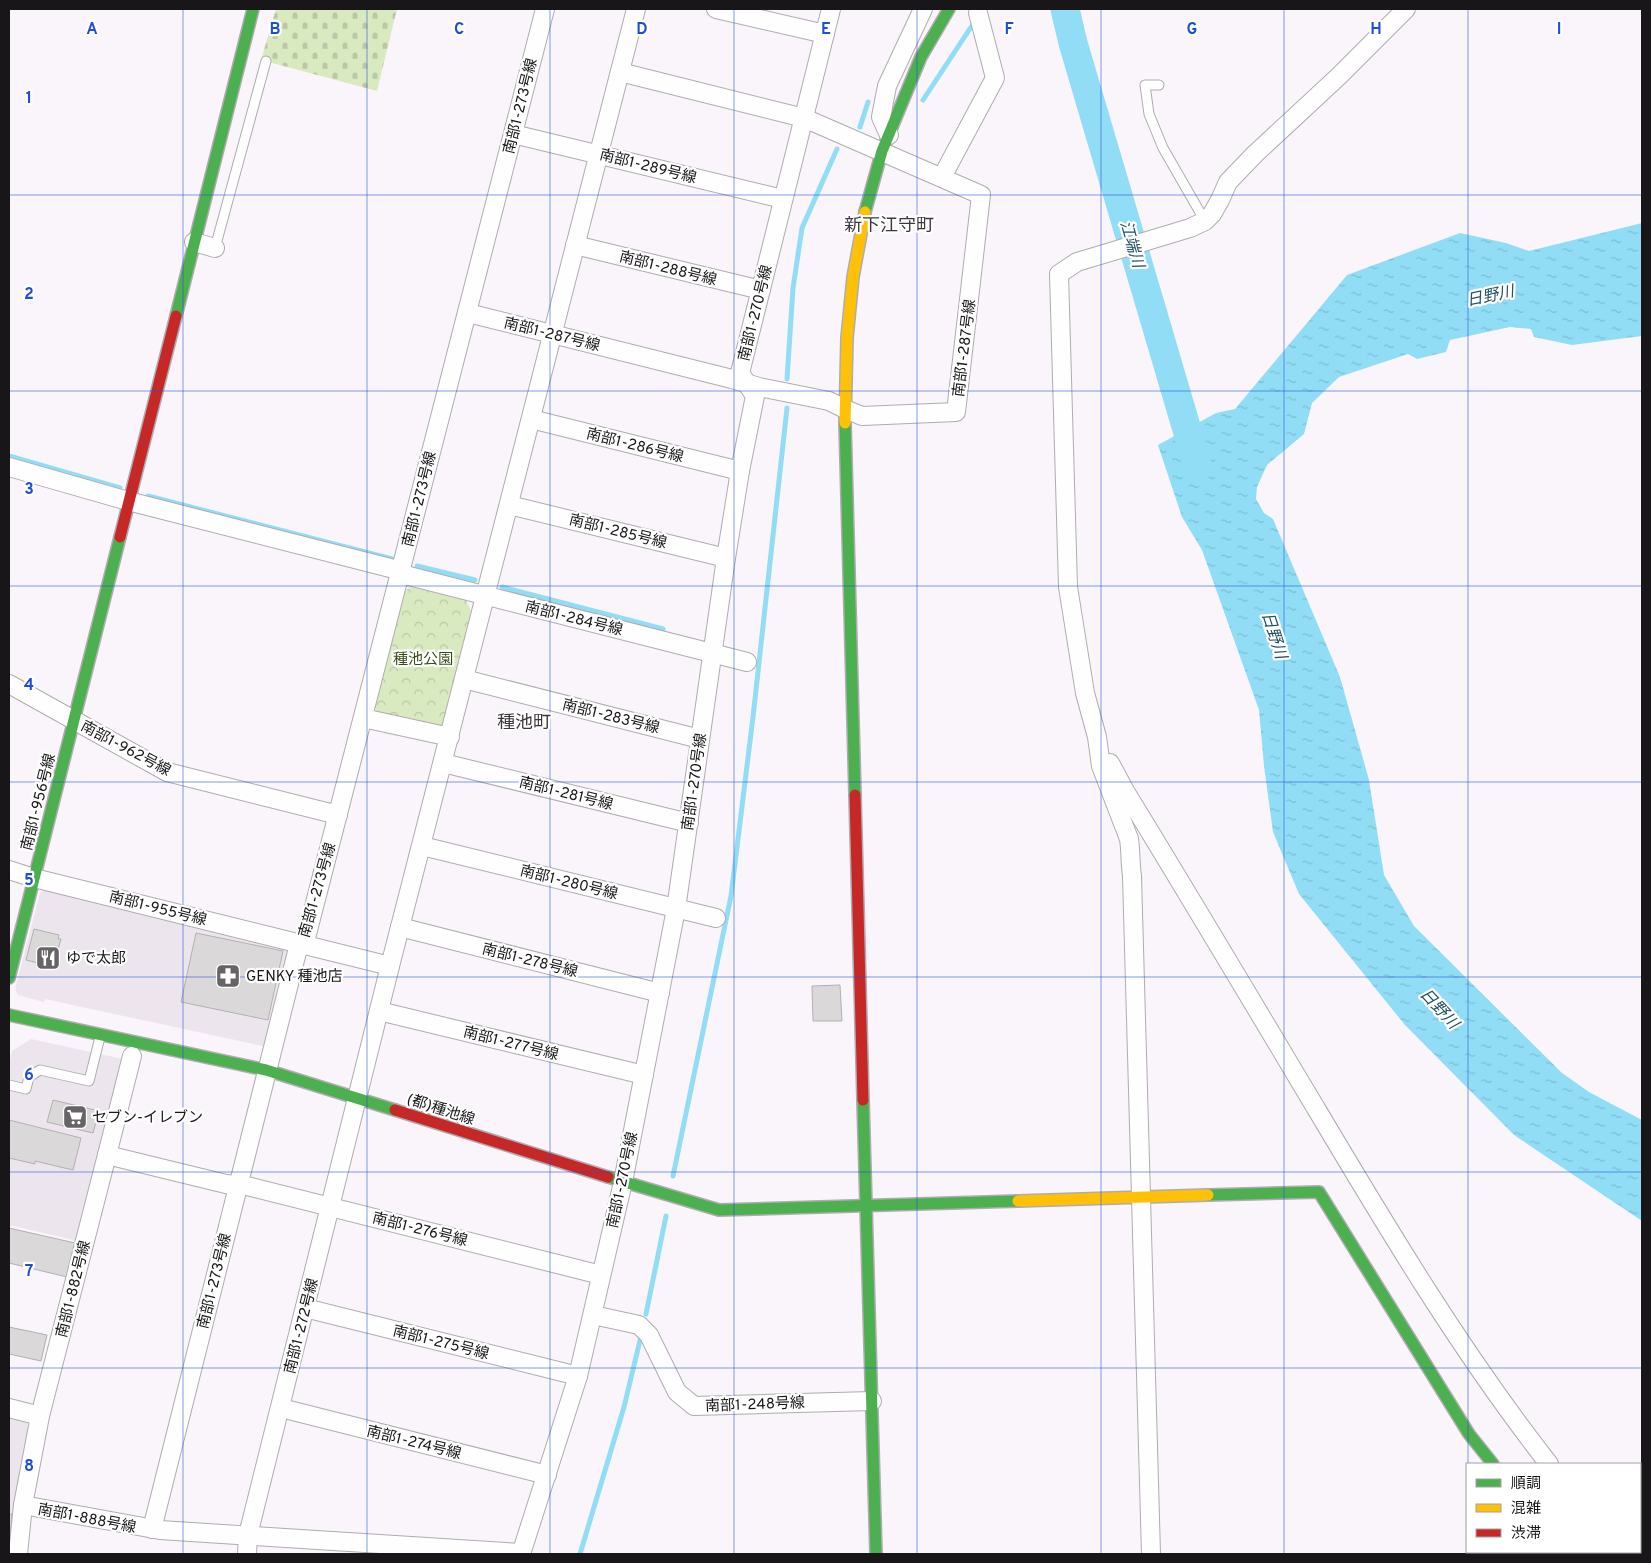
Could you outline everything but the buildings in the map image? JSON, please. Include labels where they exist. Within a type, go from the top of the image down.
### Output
[{"type":"street","name":"南部1-956号線","points":[[9,978],[253,9]]},
{"type":"street","name":"南部1-273号線","points":[[152,1529],[266,1070],[298,948],[304,944],[306,938],[364,718],[545,9]]},
{"type":"street","name":"南部1-272号線","points":[[247,1554],[248,1535],[390,966],[636,9]]},
{"type":"street","points":[[716,9],[825,34]]},
{"type":"street","name":"南部1-270号線","points":[[521,1554],[578,1376],[593,1315],[644,1075],[676,908],[726,558],[740,470],[755,396],[740,372],[831,9]]},
{"type":"street","points":[[885,143],[881,117],[887,86],[923,9]]},
{"type":"street","points":[[876,1554],[845,409],[847,338],[853,276],[864,215],[885,143],[921,57],[949,9]]},
{"type":"street","points":[[1151,1554],[1132,876],[1129,863],[1131,851],[1129,839],[1101,766],[1097,738],[1085,693],[1068,586],[1058,274],[1078,262],[1186,229],[1206,221],[1220,200],[1228,182],[1406,9]]},
{"type":"street","points":[[942,178],[995,78],[978,13]]},
{"type":"street","name":"南部1-287号線","points":[[468,313],[746,383],[829,401],[862,416],[956,412],[981,196],[942,178],[885,143],[804,118],[620,72]]},
{"type":"street","name":"南部1-289号線","points":[[513,134],[783,199]]},
{"type":"street","points":[[194,242],[215,248]]},
{"type":"street","name":"南部1-288号線","points":[[575,245],[761,290]]},
{"type":"street","name":"南部1-286号線","points":[[531,419],[740,470]]},
{"type":"street","name":"南部1-284号線","points":[[9,466],[128,501],[394,569],[409,576],[747,662]]},
{"type":"street","name":"南部1-285号線","points":[[510,505],[726,558]]},
{"type":"street","name":"南部1-283号線","points":[[464,680],[700,739]]},
{"type":"street","name":"南部1-962号線","points":[[9,684],[167,772],[338,815]]},
{"type":"street","points":[[364,718],[450,737]]},
{"type":"street","points":[[1097,738],[1125,791],[1397,1242],[1485,1377],[1548,1463]]},
{"type":"street","name":"南部1-281号線","points":[[443,764],[689,823]]},
{"type":"street","name":"南部1-280号線","points":[[422,846],[716,918]]},
{"type":"street","name":"南部1-955号線","points":[[9,870],[34,878],[390,966]]},
{"type":"street","name":"南部1-278号線","points":[[400,927],[660,993]]},
{"type":"street","name":"南部1-277号線","points":[[379,1011],[644,1075]]},
{"type":"street","name":"(都)種池線","points":[[9,1014],[266,1070],[622,1182],[719,1210],[1318,1192],[1464,1426],[1492,1463]]},
{"type":"street","name":"南部1-882号線","points":[[18,1554],[23,1506],[40,1416],[132,1056]]},
{"type":"street","points":[[107,1155],[226,1184],[238,1185]]},
{"type":"street","name":"南部1-276号線","points":[[238,1185],[601,1275]]},
{"type":"street","name":"南部1-275号線","points":[[305,1308],[578,1376]]},
{"type":"street","name":"南部1-248号線","points":[[593,1315],[639,1325],[649,1335],[677,1392],[694,1406],[872,1401]]},
{"type":"street","points":[[9,1408],[40,1416]]},
{"type":"street","name":"南部1-274号線","points":[[280,1408],[547,1475]]},
{"type":"street","name":"南部1-888号線","points":[[23,1506],[152,1529]]},
{"type":"street","points":[[152,1529],[521,1554]]},
{"type":"lane","points":[[215,248],[266,61]]},
{"type":"lane","points":[[1159,85],[1145,85],[1149,114],[1163,148],[1206,221]]},
{"type":"lane","points":[[9,1085],[26,1089],[29,1077],[40,1070],[89,1081],[100,1034]]},
{"type":"shaded area","points":[[47,888],[292,948],[267,1047],[45,999],[44,1002],[18,995],[15,989],[40,893]]},
{"type":"shaded area","points":[[31,1039],[123,1059],[78,1241],[9,1225],[9,1064],[12,1051]]},
{"type":"shaded area","points":[[9,1418],[26,1422],[30,1428],[11,1554],[9,1554]]},
{"type":"green space","points":[[276,9],[397,9],[377,91],[261,60]]},
{"type":"green space","name":"種池公園","points":[[411,587],[466,600],[471,611],[444,724],[434,729],[379,716],[375,707],[403,592]]},
{"type":"water","name":"日野川","points":[[1642,223],[1642,336],[1572,345],[1534,337],[1531,329],[1510,327],[1450,340],[1446,352],[1417,359],[1408,354],[1339,377],[1312,403],[1304,434],[1267,465],[1257,487],[1256,499],[1264,513],[1273,519],[1340,677],[1369,780],[1384,875],[1414,926],[1562,1073],[1589,1092],[1642,1120],[1642,1221],[1514,1135],[1405,1025],[1299,894],[1273,832],[1259,710],[1202,550],[1182,517],[1158,445],[1216,413],[1235,409],[1347,275],[1460,233],[1506,243],[1529,251]]},
{"type":"waterway","name":"江端川","points":[[1065,9],[1073,43],[1198,467]]},
{"type":"waterway","points":[[923,100],[973,24]]},
{"type":"waterway","points":[[860,127],[868,102]]},
{"type":"waterway","points":[[787,379],[793,288],[802,228],[837,149]]},
{"type":"waterway","points":[[673,1176],[731,896],[787,408]]},
{"type":"waterway","points":[[9,456],[120,488]]},
{"type":"waterway","points":[[148,496],[396,560]]},
{"type":"waterway","points":[[417,566],[475,580]]},
{"type":"waterway","points":[[502,587],[663,629]]},
{"type":"waterway","points":[[646,1314],[666,1216]]},
{"type":"waterway","points":[[580,1554],[624,1407],[642,1332]]},
{"type":"traffic: fast","points":[[176,316],[253,9]]},
{"type":"traffic: fast","points":[[865,212],[882,151],[921,57],[949,9]]},
{"type":"traffic: fast","points":[[845,423],[855,795]]},
{"type":"traffic: fast","points":[[9,978],[120,537]]},
{"type":"traffic: fast","points":[[9,1015],[266,1070],[395,1110]]},
{"type":"traffic: fast","points":[[863,1100],[876,1554]]},
{"type":"traffic: fast","points":[[608,1177],[719,1210],[1018,1201]]},
{"type":"traffic: fast","points":[[1208,1195],[1319,1192],[1469,1434],[1492,1463]]},
{"type":"traffic: slow","points":[[845,423],[847,338],[853,277],[865,212]]},
{"type":"traffic: slow","points":[[1018,1201],[1208,1195]]},
{"type":"traffic: jam","points":[[120,537],[176,316]]},
{"type":"traffic: jam","points":[[855,795],[863,1100]]},
{"type":"traffic: jam","points":[[395,1110],[608,1177]]},
{"type":"place","name":"ゆで太郎","points":[[48,958]]},
{"type":"place","name":"GENKY 種池店","points":[[228,976]]},
{"type":"place","name":"セブン-イレブン","points":[[75,1117]]},
{"type":"district","name":"新下江守町","points":[[889,225]]},
{"type":"district","name":"種池町","points":[[524,722]]}]
